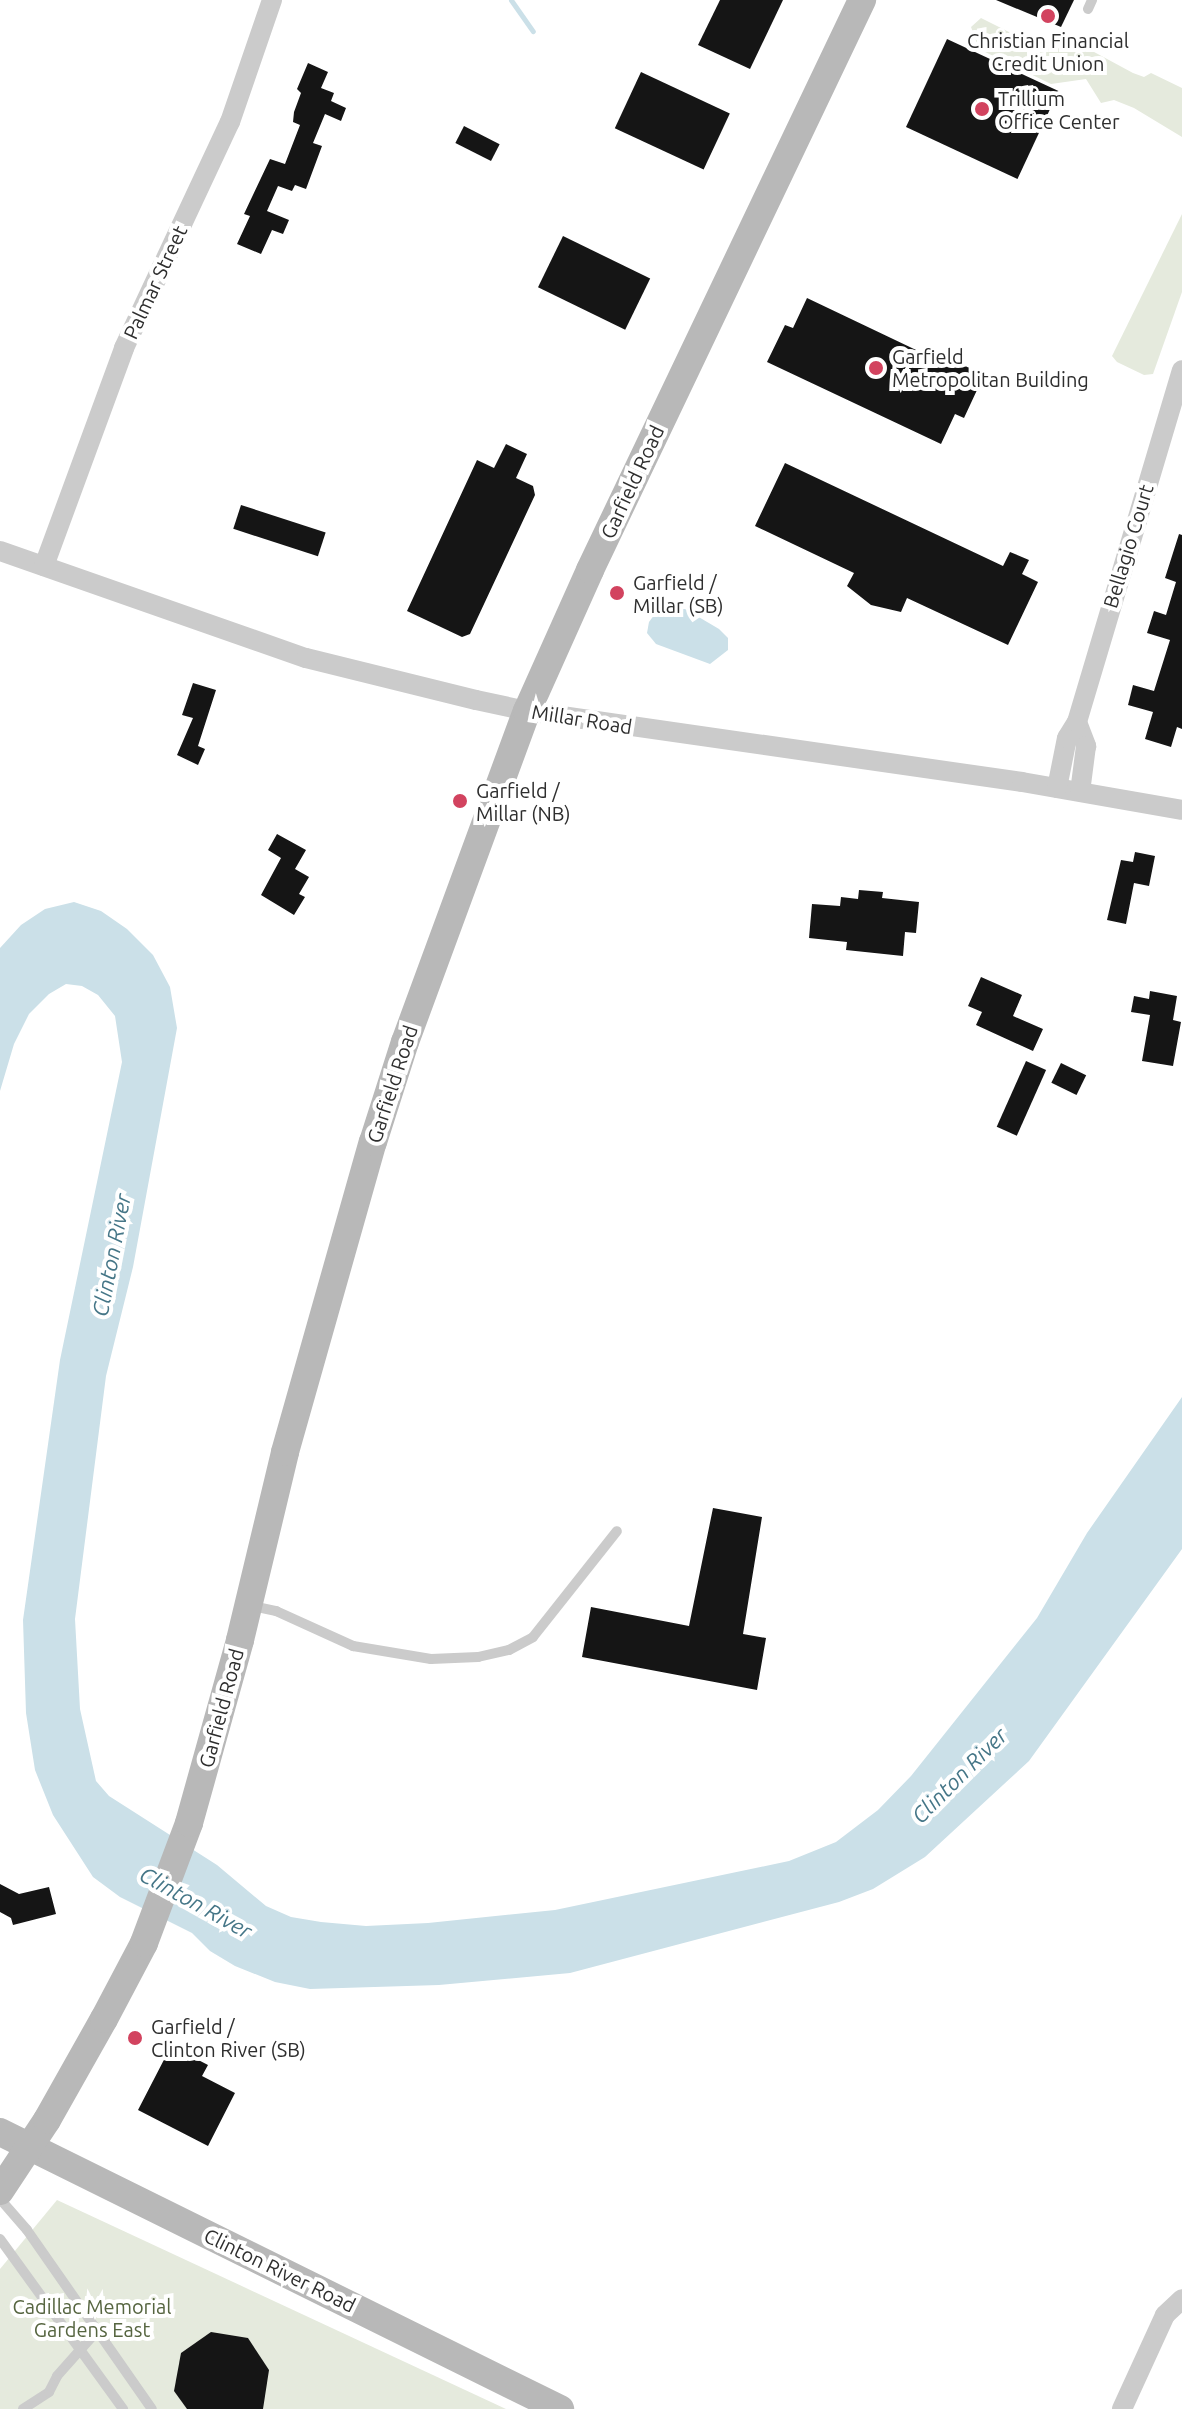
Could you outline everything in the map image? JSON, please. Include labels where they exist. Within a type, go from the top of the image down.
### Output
[{"type":"main road","name":"Garfield Road","points":[[0,2191],[90,2046],[144,1943],[189,1823],[248,1605],[289,1437],[373,1142],[405,1042],[527,711],[590,570],[862,0]]},
{"type":"main road","name":"Clinton River Road","points":[[0,2132],[560,2409]]},
{"type":"street","name":"Palmar Street","points":[[44,566],[124,348],[230,122],[272,0]]},
{"type":"street","name":"Bellagio Court","points":[[1057,788],[1064,749],[1077,722],[1182,370]]},
{"type":"street","name":"Millar Road","points":[[0,551],[306,658],[527,711],[1057,788],[1182,810]]},
{"type":"street","name":"Bellagio Court","points":[[1077,722],[1086,746],[1080,792]]},
{"type":"street","points":[[1122,2409],[1165,2315],[1182,2299]]},
{"type":"lane","points":[[248,1605],[276,1611],[353,1646],[431,1659],[478,1657],[509,1650],[533,1637],[617,1531]]},
{"type":"lane","points":[[0,2199],[27,2230],[152,2409]]},
{"type":"lane","points":[[0,2239],[123,2409]]},
{"type":"lane","points":[[23,2409],[49,2392],[97,2331]]},
{"type":"green space","points":[[981,18],[1035,45],[1051,49],[1083,46],[1133,73],[1144,77],[1151,73],[1182,88],[1182,137],[1134,108],[1114,100],[1101,103],[1086,79],[1051,84],[979,49],[971,27]]},
{"type":"green space","points":[[1182,214],[1182,292],[1153,374],[1144,375],[1117,362],[1112,356]]},
{"type":"green space","name":"Cadillac Memorial Gardens East","points":[[57,2200],[506,2409],[0,2409],[0,2269]]},
{"type":"water","points":[[663,603],[675,603],[719,629],[728,638],[728,650],[710,664],[656,644],[647,633],[649,622]]},
{"type":"water","name":"Clinton River","points":[[74,902],[101,911],[127,929],[153,955],[170,987],[177,1028],[133,1267],[106,1376],[75,1619],[80,1709],[96,1781],[109,1796],[217,1865],[266,1906],[291,1917],[321,1922],[366,1926],[428,1923],[555,1910],[789,1861],[836,1842],[878,1810],[911,1776],[1037,1618],[1087,1533],[1182,1397],[1182,1549],[1029,1761],[925,1857],[873,1889],[839,1902],[570,1973],[439,1985],[310,1989],[275,1982],[235,1966],[210,1951],[192,1933],[120,1897],[93,1877],[53,1815],[35,1770],[26,1713],[23,1620],[60,1360],[122,1062],[115,1016],[98,995],[82,986],[66,984],[49,994],[29,1014],[14,1044],[0,1091],[0,948],[21,925],[45,909]]},
{"type":"building","points":[[720,0],[783,0],[750,69],[698,45]]},
{"type":"building","name":"Christian Financial Credit Union","points":[[996,0],[1074,0],[1061,27]]},
{"type":"building","name":"Trillium Office Center","points":[[947,39],[1058,91],[1017,179],[906,127]]},
{"type":"building","points":[[308,63],[328,72],[321,88],[334,93],[331,101],[346,108],[341,121],[325,114],[313,143],[322,146],[306,189],[295,185],[292,191],[278,186],[267,211],[289,220],[283,234],[272,230],[261,254],[237,244],[250,216],[244,214],[270,159],[285,164],[300,125],[293,122],[294,112],[301,93],[297,89]]},
{"type":"building","points":[[641,72],[730,113],[704,170],[615,128]]},
{"type":"building","points":[[464,126],[500,144],[491,161],[455,143]]},
{"type":"building","points":[[563,236],[650,279],[625,330],[538,287]]},
{"type":"building","name":"Garfield Metropolitan Building","points":[[807,298],[935,359],[938,353],[984,375],[964,418],[955,414],[941,444],[767,362],[785,325],[793,328]]},
{"type":"building","points":[[506,444],[527,454],[516,478],[533,486],[535,495],[470,634],[462,637],[407,611],[477,460],[494,468]]},
{"type":"building","points":[[785,463],[1003,566],[1010,552],[1029,560],[1022,574],[1038,582],[1008,645],[907,598],[901,612],[871,605],[847,586],[854,573],[755,526]]},
{"type":"building","points":[[241,505],[326,533],[318,556],[233,529]]},
{"type":"building","points":[[1179,534],[1182,535],[1182,729],[1177,727],[1171,747],[1145,739],[1153,712],[1128,705],[1133,685],[1154,691],[1170,640],[1147,633],[1154,611],[1166,615],[1176,582],[1165,578]]},
{"type":"building","points":[[193,683],[216,690],[198,746],[205,749],[198,765],[177,755],[193,718],[182,715]]},
{"type":"building","points":[[277,834],[306,850],[295,869],[309,877],[299,894],[305,897],[294,915],[261,895],[281,858],[268,850]]},
{"type":"building","points":[[1135,852],[1155,856],[1149,886],[1134,883],[1126,924],[1107,920],[1121,860],[1133,862]]},
{"type":"building","points":[[859,890],[883,892],[882,898],[919,902],[916,933],[905,932],[903,956],[846,950],[847,942],[809,938],[812,904],[840,906],[841,897],[858,899]]},
{"type":"building","points":[[981,977],[1022,995],[1013,1016],[1043,1029],[1033,1051],[976,1025],[982,1012],[968,1006]]},
{"type":"building","points":[[1150,991],[1177,996],[1173,1020],[1181,1022],[1173,1066],[1142,1061],[1150,1015],[1131,1012],[1134,996],[1149,999]]},
{"type":"building","points":[[1026,1061],[1046,1070],[1017,1136],[997,1127]]},
{"type":"building","points":[[1061,1063],[1086,1075],[1077,1095],[1051,1083]]},
{"type":"building","points":[[713,1508],[762,1517],[743,1634],[766,1638],[757,1690],[582,1657],[591,1607],[689,1626]]},
{"type":"building","points":[[0,1884],[19,1894],[49,1887],[56,1914],[13,1925],[11,1918],[0,1912]]},
{"type":"building","points":[[169,2050],[177,2054],[179,2050],[208,2065],[202,2076],[235,2093],[208,2146],[138,2110]]},
{"type":"building","points":[[211,2332],[248,2338],[269,2370],[263,2409],[187,2409],[174,2391],[181,2353]]},
{"type":"waterway","points":[[511,0],[533,31]]},
{"type":"place","name":"Christian Financial Credit Union","points":[[1048,16]]},
{"type":"place","name":"Trillium Office Center","points":[[982,109]]},
{"type":"place","name":"Garfield Metropolitan Building","points":[[876,368]]},
{"type":"place","name":"Garfield / Millar (SB)","points":[[617,593]]},
{"type":"place","name":"Garfield / Millar (NB)","points":[[460,801]]},
{"type":"place","name":"Garfield / Clinton River (SB)","points":[[135,2038]]}]
